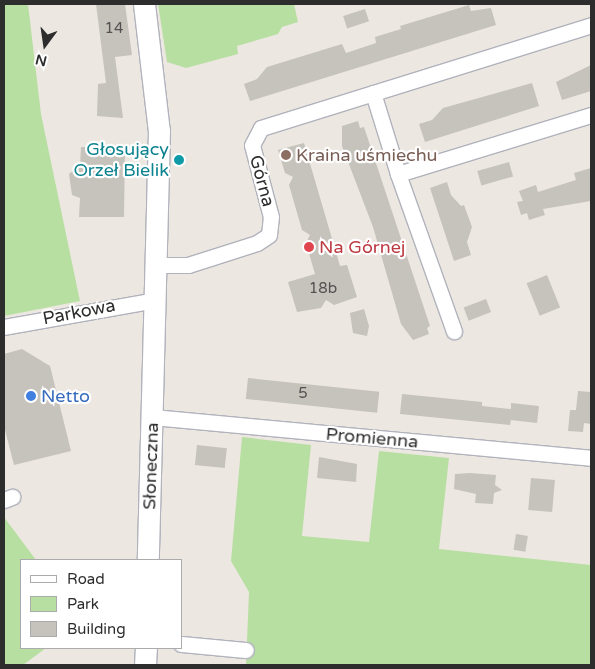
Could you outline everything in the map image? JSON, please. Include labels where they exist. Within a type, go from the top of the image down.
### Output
[{"type":"street","points":[[144,4],[159,120],[155,300]]},
{"type":"street","name":"Górna","points":[[156,265],[188,265],[264,240],[272,224],[253,152],[256,132],[373,93],[591,25]]},
{"type":"street","points":[[373,93],[398,174],[454,331]]},
{"type":"street","points":[[398,174],[591,115]]},
{"type":"street","name":"Parkowa","points":[[4,327],[155,300]]},
{"type":"street","name":"Słoneczna","points":[[148,559],[155,300]]},
{"type":"street","name":"Promienna","points":[[152,417],[591,458]]},
{"type":"street","points":[[182,644],[246,650]]},
{"type":"street","points":[[145,665],[146,649]]},
{"type":"green space","points":[[4,4],[28,4],[41,114],[80,301],[4,316]]},
{"type":"green space","points":[[158,4],[294,4],[298,22],[282,27],[278,34],[237,46],[238,54],[186,68],[167,62]]},
{"type":"green space","points":[[242,437],[311,445],[302,536],[369,542],[379,451],[449,458],[439,549],[591,565],[591,665],[246,665],[249,592],[231,561]]},
{"type":"green space","points":[[4,517],[35,559],[20,559],[20,649],[45,649],[23,665],[4,665]]},
{"type":"building","points":[[96,4],[125,4],[132,55],[115,57],[123,118],[97,116],[98,84],[106,83]]},
{"type":"building","points":[[469,5],[471,11],[491,8],[496,25],[250,101],[244,84],[257,79],[267,67],[342,44],[346,53],[376,43],[375,37],[401,29],[400,26]]},
{"type":"building","points":[[365,9],[369,21],[347,28],[343,16]]},
{"type":"building","points":[[591,65],[591,91],[562,100],[556,82]]},
{"type":"building","points":[[532,83],[539,106],[425,142],[419,124],[432,120],[443,108]]},
{"type":"building","points":[[358,121],[360,128],[364,127],[430,326],[427,328],[429,334],[413,340],[401,324],[373,227],[342,146],[342,126]]},
{"type":"building","points":[[304,143],[340,266],[347,265],[357,297],[334,305],[326,300],[321,308],[297,312],[288,282],[315,274],[306,243],[310,235],[302,230],[289,185],[293,177],[285,173],[278,150]]},
{"type":"building","points":[[81,147],[125,148],[124,217],[79,217],[80,198],[72,195],[69,174],[80,165]]},
{"type":"building","points":[[509,162],[513,176],[481,186],[477,171]]},
{"type":"building","points":[[591,168],[591,201],[543,209],[545,215],[529,220],[527,213],[521,215],[517,202],[523,201],[519,191],[536,185],[538,192],[576,180],[574,173]]},
{"type":"building","points":[[447,182],[451,195],[461,206],[464,205],[472,227],[467,242],[471,255],[454,261],[430,188]]},
{"type":"building","points":[[547,275],[560,307],[540,316],[527,283]]},
{"type":"building","points":[[486,299],[491,312],[469,321],[464,308]]},
{"type":"building","points":[[364,309],[369,326],[367,336],[353,333],[350,313]]},
{"type":"building","name":"Netto","points":[[22,349],[50,366],[71,451],[14,465],[4,426],[4,354]]},
{"type":"building","points":[[248,378],[379,392],[377,413],[246,399]]},
{"type":"building","points":[[578,391],[591,392],[591,424],[584,423],[583,432],[568,431],[570,410],[576,410]]},
{"type":"building","points":[[402,394],[482,402],[482,406],[511,409],[511,403],[539,406],[537,423],[511,420],[510,425],[400,414]]},
{"type":"building","points":[[197,445],[227,448],[225,468],[195,465]]},
{"type":"building","points":[[319,457],[357,464],[356,482],[317,478]]},
{"type":"building","points":[[455,474],[496,475],[495,485],[502,490],[494,493],[493,504],[475,503],[476,494],[454,489]]},
{"type":"building","points":[[531,478],[555,480],[552,512],[528,510]]},
{"type":"building","points":[[516,534],[528,536],[525,552],[513,550]]},
{"type":"place","name":"Kraina uśmiechu","points":[[286,155]]},
{"type":"place","name":"Głosujący Orzeł Bielik","points":[[179,160]]},
{"type":"place","name":"Na Górnej","points":[[309,247]]},
{"type":"place","name":"Netto","points":[[31,396]]}]
